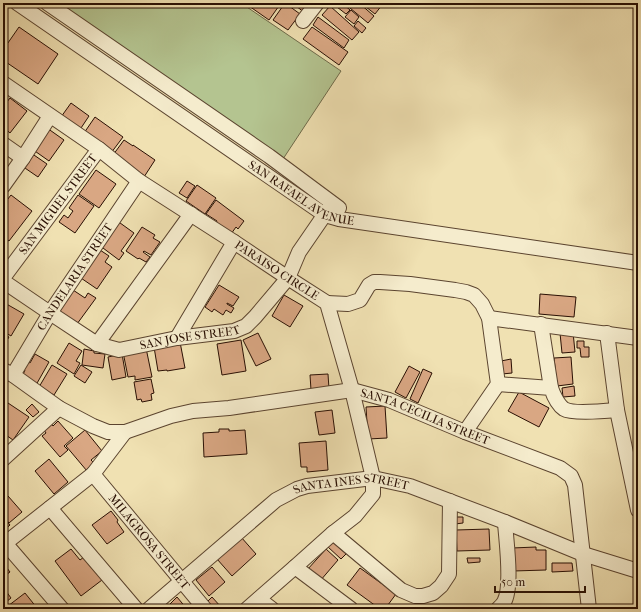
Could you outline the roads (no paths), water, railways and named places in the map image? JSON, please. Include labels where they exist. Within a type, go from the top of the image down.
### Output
[{"type":"street","name":"SAN RAFAEL AVENUE","points":[[17,3],[227,147],[329,209]]},
{"type":"street","name":"SAN RAFAEL AVENUE","points":[[47,3],[291,172],[339,219],[355,220],[638,263]]},
{"type":"street","points":[[303,21],[317,3]]},
{"type":"street","points":[[107,65],[117,52]]},
{"type":"street","name":"PARAISO CIRCLE","points":[[3,84],[99,148],[139,180],[327,303],[352,390],[373,478],[373,494],[355,516],[333,533],[246,609]]},
{"type":"street","points":[[3,186],[50,116]]},
{"type":"street","points":[[227,147],[236,134]]},
{"type":"street","points":[[3,144],[23,158]]},
{"type":"street","name":"SAN MIGUEL STREET","points":[[3,280],[99,148]]},
{"type":"street","name":"CANDELARIA STREET","points":[[8,372],[50,313],[139,180]]},
{"type":"street","name":"SAN JOSE STREET","points":[[3,280],[97,344],[120,350],[177,338],[234,331],[246,326],[288,278],[299,252],[329,209]]},
{"type":"street","points":[[97,344],[191,214]]},
{"type":"street","points":[[177,338],[234,242]]},
{"type":"street","points":[[327,303],[348,304],[360,300],[368,285],[374,282],[388,282],[466,292],[474,295],[482,304],[489,318],[498,384],[465,432]]},
{"type":"street","points":[[489,318],[638,338]]},
{"type":"street","points":[[541,324],[551,388],[564,409],[572,411],[617,410]]},
{"type":"street","points":[[607,333],[617,410],[638,510]]},
{"type":"street","name":"SANTA CECILIA STREET","points":[[8,372],[59,408],[93,426],[108,432],[125,432],[171,416],[193,411],[229,408],[352,390],[389,400],[465,432],[560,468],[572,476],[575,485],[582,554]]},
{"type":"street","points":[[498,384],[551,388]]},
{"type":"street","points":[[3,459],[59,408]]},
{"type":"street","points":[[62,609],[4,544],[93,474],[125,432]]},
{"type":"street","name":"MILAGROSA STREET","points":[[93,474],[205,609]]},
{"type":"street","name":"SANTA INES STREET","points":[[149,609],[276,500],[288,493],[307,486],[373,478],[410,486],[505,522],[582,554],[638,571]]},
{"type":"street","points":[[333,533],[401,590],[415,596],[423,596],[433,593],[441,586],[449,574],[450,501]]},
{"type":"street","points":[[50,508],[136,609]]},
{"type":"street","points":[[498,609],[505,601],[508,587],[509,573],[505,522]]},
{"type":"street","points":[[582,554],[589,609]]},
{"type":"street","points":[[295,567],[351,609]]},
{"type":"street","points":[[259,599],[272,609]]}]
